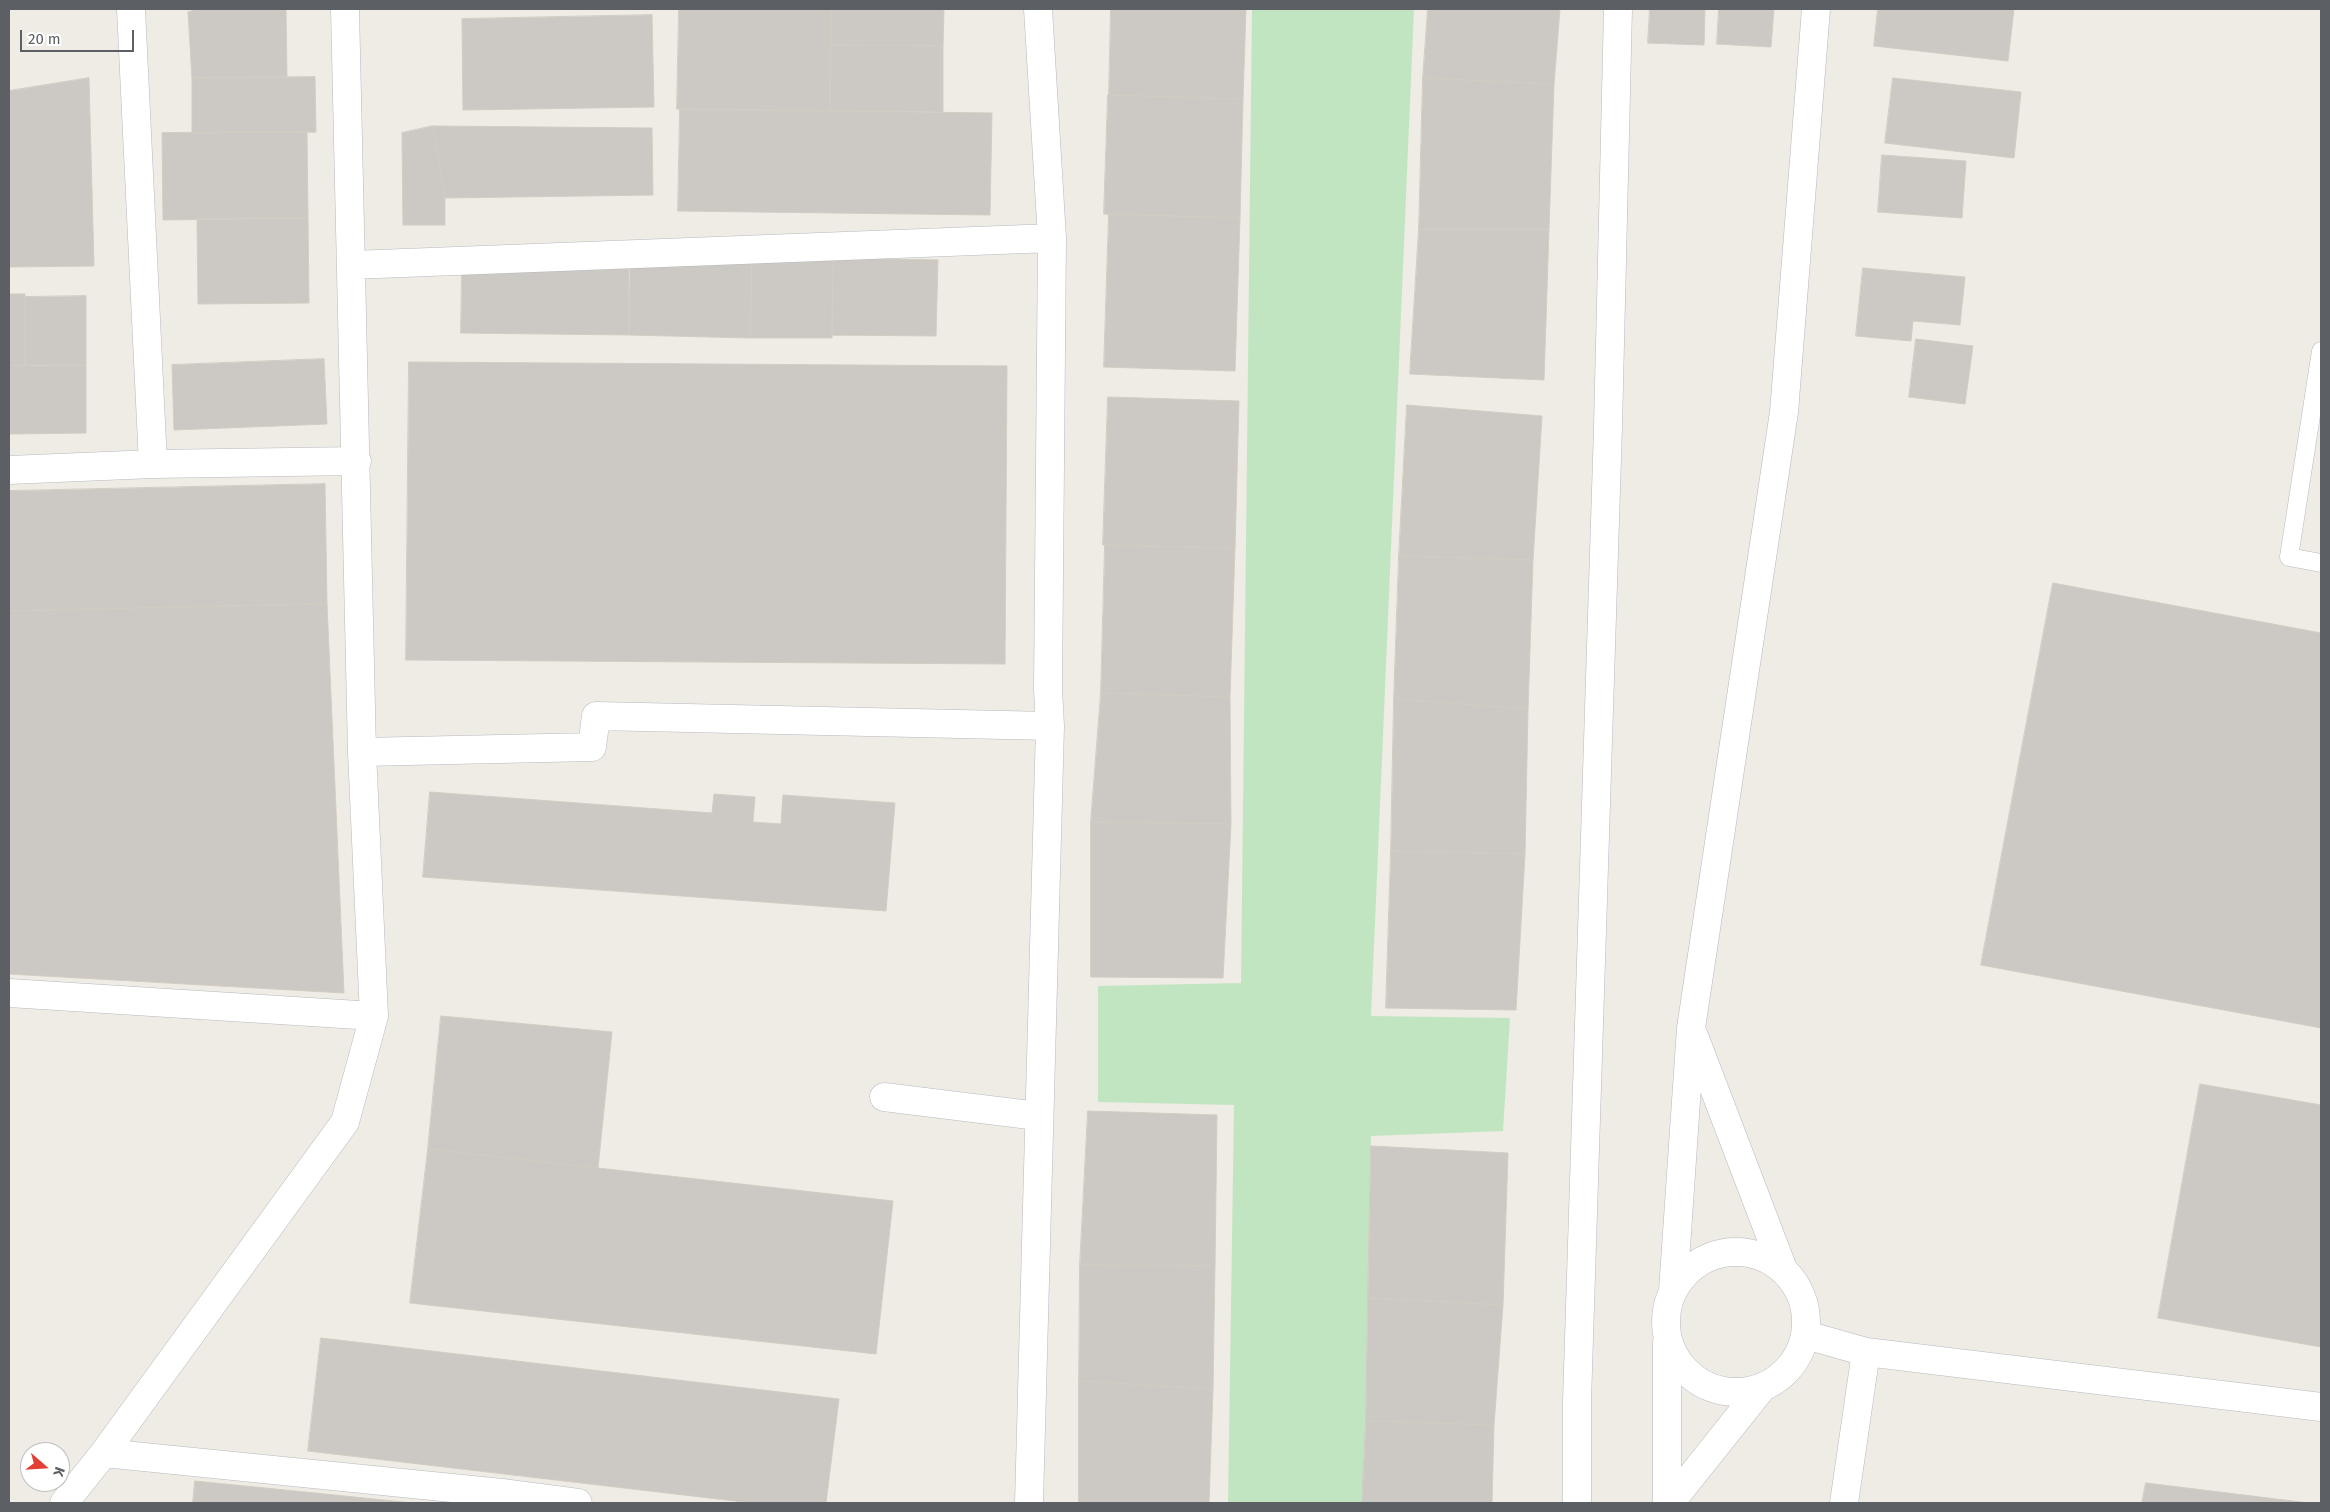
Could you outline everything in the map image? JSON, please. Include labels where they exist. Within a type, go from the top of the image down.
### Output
[{"type":"street","points":[[131,9],[153,464]]},
{"type":"street","points":[[64,1503],[104,1454],[345,1122],[374,1016],[362,752],[345,9]]},
{"type":"street","points":[[1029,1503],[1050,726],[1048,689],[1052,238],[1038,9]]},
{"type":"street","points":[[1577,1503],[1578,1381],[1608,437],[1618,9]]},
{"type":"street","points":[[1668,1503],[1666,1312],[1673,1291],[1691,1028],[1784,412],[1816,9]]},
{"type":"street","points":[[352,265],[1052,238]]},
{"type":"street","points":[[9,470],[153,464],[356,461]]},
{"type":"street","points":[[362,752],[592,747],[596,716],[1050,726]]},
{"type":"street","points":[[9,993],[374,1016]]},
{"type":"street","points":[[1667,1336],[1675,1359],[1691,1378],[1712,1390],[1737,1393],[1761,1389],[1782,1377],[1797,1358],[1806,1335],[1806,1311],[1798,1288],[1783,1269],[1691,1028]]},
{"type":"street","points":[[884,1097],[1038,1116]]},
{"type":"street","points":[[1673,1291],[1685,1273],[1702,1260],[1722,1253],[1744,1251],[1765,1257],[1783,1269]]},
{"type":"street","points":[[1806,1335],[1871,1353],[2321,1409]]},
{"type":"street","points":[[1844,1503],[1871,1353]]},
{"type":"street","points":[[1668,1503],[1761,1389]]},
{"type":"street","points":[[104,1454],[502,1493],[578,1503]]},
{"type":"lane","points":[[2321,351],[2289,557],[2321,563]]},
{"type":"green space","points":[[1252,9],[1414,9],[1371,1016],[1510,1018],[1503,1131],[1371,1136],[1366,1420],[1362,1503],[1228,1503],[1234,1105],[1098,1102],[1098,986],[1241,983]]},
{"type":"building","points":[[200,9],[286,9],[287,77],[192,78],[188,12]]},
{"type":"building","points":[[679,9],[831,9],[830,111],[677,109]]},
{"type":"building","points":[[831,9],[944,9],[943,46],[831,45]]},
{"type":"building","points":[[1111,9],[1246,9],[1243,99],[1109,95]]},
{"type":"building","points":[[1428,9],[1560,9],[1554,84],[1423,78]]},
{"type":"building","points":[[1650,9],[1705,9],[1704,45],[1648,43]]},
{"type":"building","points":[[1719,9],[1774,9],[1771,47],[1717,44]]},
{"type":"building","points":[[1878,9],[2014,9],[2008,61],[1874,46]]},
{"type":"building","points":[[652,15],[654,107],[463,110],[462,19]]},
{"type":"building","points":[[831,45],[943,46],[943,112],[830,111]]},
{"type":"building","points":[[315,77],[316,132],[192,133],[192,78]]},
{"type":"building","points":[[89,78],[94,266],[9,267],[9,91]]},
{"type":"building","points":[[1423,78],[1554,84],[1549,229],[1419,229]]},
{"type":"building","points":[[1893,78],[2021,92],[2014,158],[1885,143]]},
{"type":"building","points":[[1108,95],[1243,99],[1240,218],[1104,214]]},
{"type":"building","points":[[680,109],[992,113],[990,215],[678,211]]},
{"type":"building","points":[[433,126],[445,198],[445,225],[403,225],[402,133]]},
{"type":"building","points":[[433,126],[652,128],[653,195],[445,198]]},
{"type":"building","points":[[307,132],[308,218],[163,220],[162,133]]},
{"type":"building","points":[[1882,155],[1966,161],[1962,218],[1878,212]]},
{"type":"building","points":[[1109,214],[1240,218],[1235,371],[1104,367]]},
{"type":"building","points":[[308,218],[309,303],[198,304],[197,219]]},
{"type":"building","points":[[1419,229],[1549,229],[1544,380],[1410,374]]},
{"type":"building","points":[[752,258],[833,259],[832,338],[750,338]]},
{"type":"building","points":[[833,258],[938,260],[936,336],[832,335]]},
{"type":"building","points":[[629,262],[752,264],[750,338],[629,335]]},
{"type":"building","points":[[462,267],[630,269],[629,335],[461,333]]},
{"type":"building","points":[[1863,268],[1965,277],[1960,325],[1913,321],[1911,341],[1856,336]]},
{"type":"building","points":[[9,294],[25,294],[25,365],[9,366]]},
{"type":"building","points":[[86,296],[86,365],[25,365],[25,297]]},
{"type":"building","points":[[1916,339],[1973,346],[1965,404],[1909,397]]},
{"type":"building","points":[[324,359],[327,424],[174,430],[172,365]]},
{"type":"building","points":[[409,362],[1007,366],[1005,664],[406,660]]},
{"type":"building","points":[[86,365],[86,433],[9,434],[9,366]]},
{"type":"building","points":[[1108,397],[1239,401],[1235,548],[1103,545]]},
{"type":"building","points":[[1407,405],[1542,416],[1533,560],[1399,556]]},
{"type":"building","points":[[325,484],[327,604],[9,611],[9,491]]},
{"type":"building","points":[[1105,545],[1235,548],[1230,697],[1101,693]]},
{"type":"building","points":[[1399,556],[1533,560],[1528,709],[1394,699]]},
{"type":"building","points":[[2053,583],[2321,633],[2321,1028],[1981,965]]},
{"type":"building","points":[[327,604],[344,993],[9,974],[9,611]]},
{"type":"building","points":[[1101,693],[1230,697],[1231,824],[1091,822]]},
{"type":"building","points":[[1394,699],[1528,709],[1525,854],[1391,851]]},
{"type":"building","points":[[430,792],[712,813],[714,794],[755,797],[753,822],[781,824],[783,795],[895,803],[886,911],[423,877]]},
{"type":"building","points":[[1091,822],[1231,824],[1223,978],[1091,977]]},
{"type":"building","points":[[1391,851],[1525,854],[1516,1010],[1386,1008]]},
{"type":"building","points":[[441,1016],[612,1032],[598,1168],[428,1149]]},
{"type":"building","points":[[2200,1084],[2321,1105],[2321,1347],[2158,1318]]},
{"type":"building","points":[[1088,1111],[1217,1115],[1215,1266],[1080,1265]]},
{"type":"building","points":[[1371,1146],[1508,1153],[1503,1305],[1368,1298]]},
{"type":"building","points":[[428,1149],[893,1201],[876,1354],[410,1303]]},
{"type":"building","points":[[1080,1265],[1215,1266],[1213,1389],[1079,1381]]},
{"type":"building","points":[[1368,1298],[1503,1305],[1494,1425],[1366,1421]]},
{"type":"building","points":[[321,1338],[839,1399],[826,1503],[752,1503],[308,1451]]},
{"type":"building","points":[[1079,1381],[1213,1389],[1209,1503],[1079,1503]]},
{"type":"building","points":[[1366,1421],[1494,1425],[1492,1503],[1362,1503]]},
{"type":"building","points":[[195,1481],[315,1493],[314,1503],[193,1503]]},
{"type":"building","points":[[2146,1483],[2309,1503],[2142,1503]]},
{"type":"building","points":[[315,1493],[413,1503],[314,1503]]}]
